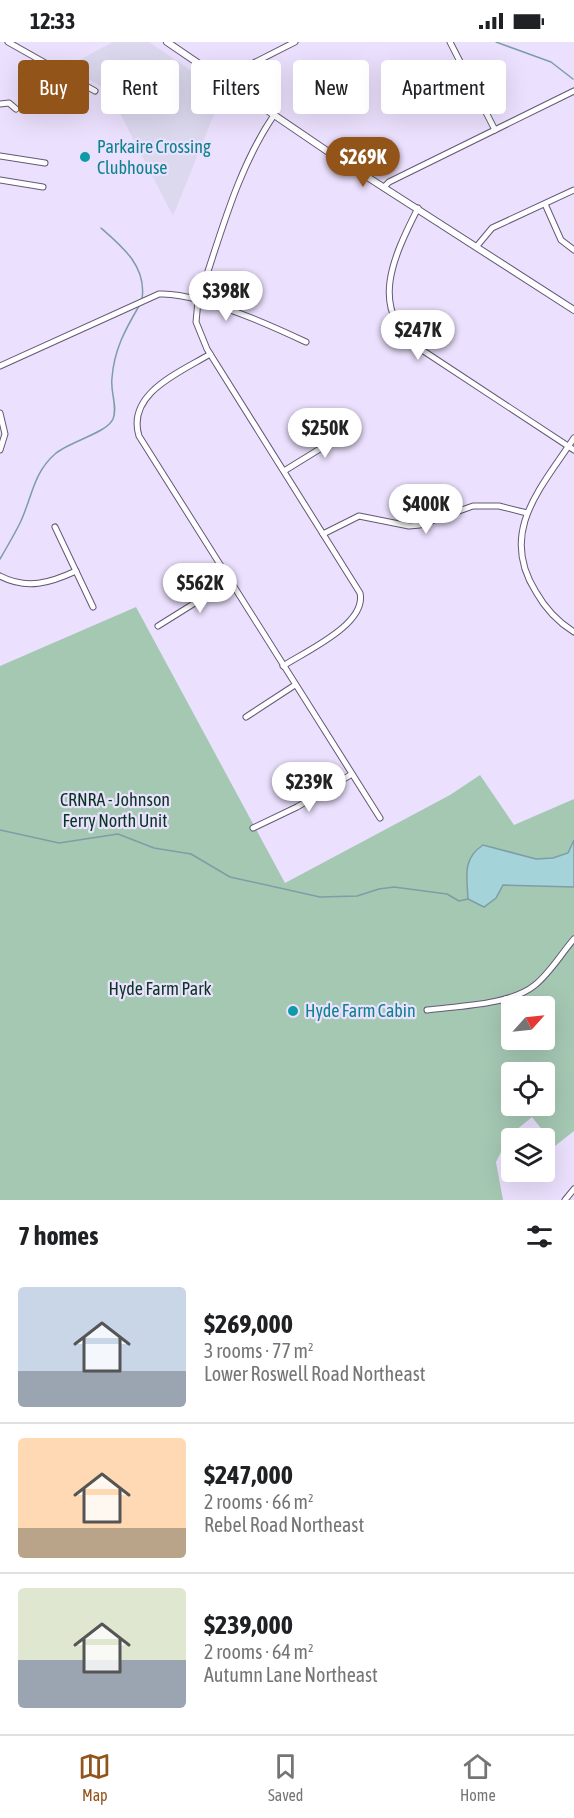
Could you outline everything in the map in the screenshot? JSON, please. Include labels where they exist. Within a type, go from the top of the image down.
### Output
[{"type":"street","points":[[8,42],[95,91]]},
{"type":"street","points":[[167,42],[193,60]]},
{"type":"street","points":[[259,60],[296,42]]},
{"type":"street","points":[[450,42],[495,130]]},
{"type":"street","points":[[384,187],[389,182],[574,91]]},
{"type":"street","points":[[0,104],[9,103],[16,109]]},
{"type":"street","points":[[283,666],[346,626],[360,608],[361,599],[358,588],[210,354],[196,322],[198,301],[249,155],[274,115],[574,310]]},
{"type":"street","points":[[0,156],[45,163]]},
{"type":"street","points":[[0,180],[43,187]]},
{"type":"street","points":[[477,246],[492,228],[574,190]]},
{"type":"street","points":[[544,204],[561,240],[574,250]]},
{"type":"street","points":[[418,208],[389,284],[388,301],[398,328],[420,348],[571,448]]},
{"type":"street","points":[[0,366],[151,296],[175,294],[247,316],[306,342]]},
{"type":"street","points":[[210,354],[153,390],[141,407],[137,429],[145,446],[380,818]]},
{"type":"street","points":[[0,413],[5,434],[0,450]]},
{"type":"street","points":[[284,471],[336,439],[346,425]]},
{"type":"street","points":[[574,438],[571,448],[527,513],[520,538],[521,557],[528,580],[547,609],[574,632]]},
{"type":"street","points":[[323,534],[359,516],[409,526],[420,525],[473,506],[499,507],[527,513]]},
{"type":"street","points":[[55,527],[93,607]]},
{"type":"street","points":[[0,576],[35,585],[76,571]]},
{"type":"street","points":[[158,626],[230,581]]},
{"type":"street","points":[[246,717],[295,685]]},
{"type":"street","points":[[253,828],[305,802],[352,774]]},
{"type":"street","points":[[427,1010],[477,1003],[526,991],[538,982],[574,939]]},
{"type":"street","points":[[565,1200],[574,1189]]},
{"type":"shaded area","points":[[113,42],[149,42],[176,60],[101,60],[101,86],[89,80],[89,60],[79,60]]},
{"type":"shaded area","points":[[179,62],[191,70],[191,114],[214,114],[173,216],[120,114],[179,114]]},
{"type":"shaded area","points":[[574,840],[574,887],[503,885],[496,898],[484,907],[468,899],[467,869],[476,850],[483,845],[536,859],[553,858],[568,853]]},
{"type":"green space","name":"CRNRA - Johnson Ferry North Unit","points":[[136,607],[285,883],[450,795],[480,775],[514,825],[574,799],[574,1131],[555,1146],[555,1128],[541,1128],[532,1117],[519,1128],[501,1128],[501,1152],[496,1162],[503,1200],[0,1200],[0,666]]},
{"type":"waterway","points":[[496,42],[551,62],[573,79]]},
{"type":"waterway","points":[[101,228],[125,250],[137,267],[143,288],[142,299]]},
{"type":"waterway","points":[[0,559],[20,523],[37,478],[48,461],[61,450],[103,429],[113,419],[115,409],[112,383],[115,358],[125,332],[139,306]]},
{"type":"waterway","points":[[0,830],[59,843],[118,834],[154,848],[191,854],[230,877],[320,897],[357,896],[394,887],[447,894],[459,901],[468,899]]},
{"type":"place","name":"Parkaire Crossing Clubhouse","points":[[85,157]]},
{"type":"place","name":"Hyde Farm Cabin","points":[[293,1011]]},
{"type":"park label","name":"Hyde Farm Park","points":[[160,989]]}]
